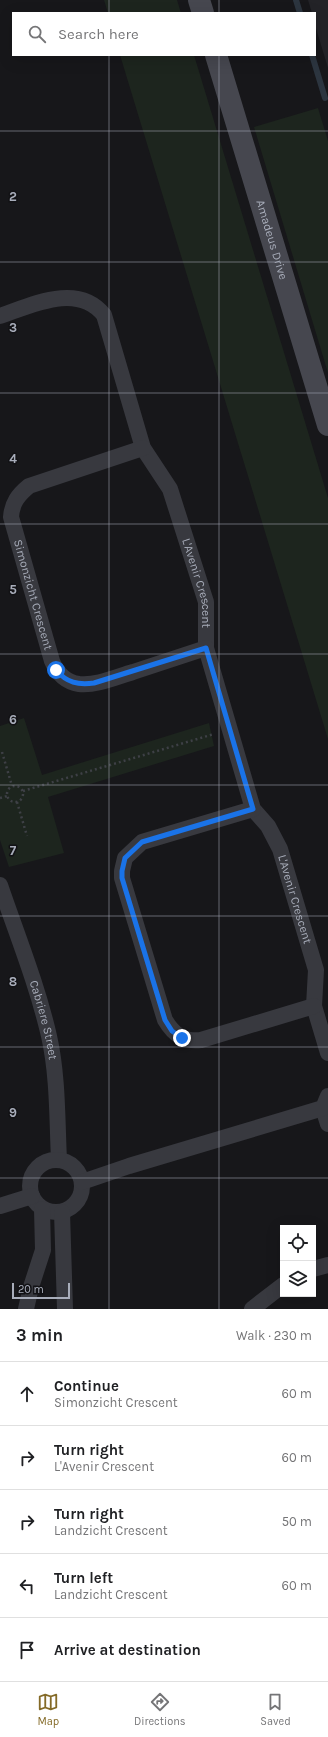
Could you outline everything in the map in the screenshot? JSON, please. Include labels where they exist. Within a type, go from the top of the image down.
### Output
[{"type":"street","points":[[199,0],[203,12]]},
{"type":"street","name":"Amadeus Drive","points":[[216,56],[328,425]]},
{"type":"street","name":"L'Avenir Crescent","points":[[0,316],[50,300],[71,297],[84,300],[100,310],[104,315],[144,448],[170,489],[206,602],[206,648],[253,809],[268,826],[280,849],[316,970],[314,1006],[328,1052]]},
{"type":"street","name":"Simonzicht Crescent","points":[[144,448],[35,483],[21,492],[13,505],[11,517],[52,661],[56,670],[63,678],[80,684],[87,684],[111,679],[206,648]]},
{"type":"street","points":[[253,809],[142,842],[125,858],[122,878],[165,1020],[172,1031],[182,1038],[192,1041],[201,1040],[314,1006]]},
{"type":"street","name":"Cabriere Street","points":[[0,885],[38,996],[49,1037],[56,1076],[59,1160]]},
{"type":"street","points":[[82,1182],[326,1102],[328,1124]]},
{"type":"street","points":[[59,1160],[74,1167],[82,1182],[82,1191],[74,1206],[62,1212],[50,1212],[42,1209],[36,1203],[32,1196],[30,1187],[35,1171],[47,1162],[59,1160]]},
{"type":"street","points":[[0,1206],[32,1196]]},
{"type":"street","points":[[26,1309],[31,1286],[43,1250],[42,1209]]},
{"type":"street","points":[[62,1212],[65,1309]]},
{"type":"street","points":[[316,1268],[328,1265]]},
{"type":"street","points":[[252,1309],[280,1287]]},
{"type":"path","points":[[23,792],[230,729]]},
{"type":"path","points":[[2,752],[12,786]]},
{"type":"path","points":[[12,786],[19,787],[23,792],[22,798],[17,802],[11,801],[7,796],[8,790],[12,786]]},
{"type":"path","points":[[0,798],[7,796]]},
{"type":"path","points":[[17,802],[27,836]]},
{"type":"shaded area","points":[[104,0],[177,0],[181,12],[108,12]]},
{"type":"shaded area","points":[[308,0],[328,0],[328,68],[316,28],[316,12],[312,12]]},
{"type":"shaded area","points":[[120,56],[194,56],[328,498],[328,739]]},
{"type":"shaded area","points":[[318,108],[328,141],[328,373],[254,127]]},
{"type":"shaded area","points":[[24,718],[42,775],[209,723],[214,746],[48,797],[64,853],[9,867],[0,840],[0,726]]},
{"type":"waterway","points":[[296,0],[300,12]]},
{"type":"waterway","points":[[312,56],[325,98]]},
{"type":"route","points":[[56,670],[63,678],[72,682],[80,684],[94,683],[111,679],[206,648],[253,809],[142,842],[135,846],[125,858],[122,871],[122,878],[165,1020],[172,1031],[182,1038]]}]
